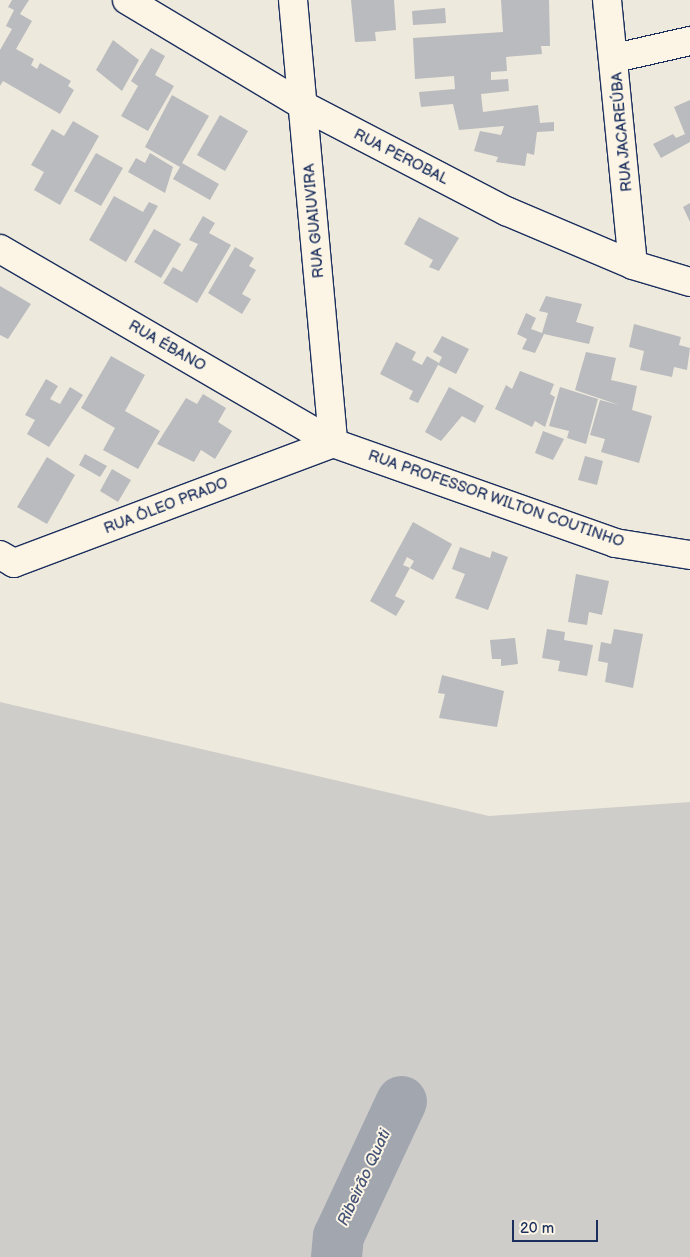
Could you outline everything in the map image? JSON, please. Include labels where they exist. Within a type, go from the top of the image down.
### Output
[{"type":"street","name":"RUA PEROBAL","points":[[127,0],[304,106],[506,211],[633,265],[690,282]]},
{"type":"street","name":"RUA GUAIUVIRA","points":[[293,0],[333,443]]},
{"type":"street","name":"RUA JACAREÚBA","points":[[607,0],[615,58],[633,265]]},
{"type":"street","points":[[615,58],[690,41]]},
{"type":"street","name":"RUA ÉBANO","points":[[0,249],[333,443]]},
{"type":"street","name":"RUA ÓLEO PRADO","points":[[0,555],[14,563],[333,443]]},
{"type":"street","name":"RUA PROFESSOR WILTON COUTINHO","points":[[333,443],[615,542],[690,555]]},
{"type":"shaded area","points":[[0,702],[489,816],[690,802],[690,1257],[0,1257]]},
{"type":"building","points":[[12,0],[29,0],[20,14],[32,21],[16,49],[34,59],[31,65],[37,69],[40,63],[71,81],[68,86],[74,90],[60,114],[3,81],[0,86],[0,50],[12,29],[6,26],[14,10],[8,7]]},
{"type":"building","points":[[351,0],[394,0],[396,30],[375,32],[376,41],[355,42]]},
{"type":"building","points":[[501,0],[549,0],[550,46],[541,46],[542,54],[506,57],[507,71],[491,72],[491,80],[508,79],[509,91],[481,94],[483,112],[538,105],[540,123],[554,122],[554,131],[537,132],[534,155],[527,153],[525,166],[496,162],[498,157],[474,151],[480,131],[501,135],[504,126],[459,130],[453,104],[421,107],[419,92],[455,89],[454,76],[415,79],[413,38],[503,32]]},
{"type":"building","points":[[445,8],[446,23],[413,25],[412,11]]},
{"type":"building","points":[[113,40],[139,60],[122,91],[96,70]]},
{"type":"building","points":[[151,48],[165,56],[155,75],[174,86],[148,131],[121,116],[138,86],[131,81]]},
{"type":"building","points":[[172,95],[209,116],[182,163],[219,184],[210,200],[173,179],[180,167],[145,147]]},
{"type":"building","points":[[690,100],[690,142],[661,158],[653,144],[673,134],[676,138],[685,134],[674,107]]},
{"type":"building","points":[[220,115],[248,131],[225,171],[197,155]]},
{"type":"building","points":[[73,121],[99,136],[60,205],[34,190],[44,172],[31,165],[52,129],[64,136]]},
{"type":"building","points":[[96,153],[123,168],[101,206],[74,191]]},
{"type":"building","points":[[150,153],[173,167],[165,193],[128,172],[136,158],[145,163]]},
{"type":"building","points":[[114,196],[143,212],[149,202],[158,206],[126,262],[89,240]]},
{"type":"building","points":[[690,203],[690,222],[683,207]]},
{"type":"building","points":[[203,216],[215,223],[209,233],[231,245],[197,303],[163,283],[173,267],[182,272],[198,244],[189,240]]},
{"type":"building","points":[[419,217],[459,238],[439,271],[429,267],[433,260],[404,244]]},
{"type":"building","points":[[154,229],[181,244],[161,278],[134,262]]},
{"type":"building","points":[[235,247],[254,258],[249,266],[256,270],[242,294],[251,299],[242,314],[208,293]]},
{"type":"building","points":[[0,286],[31,304],[8,339],[0,335]]},
{"type":"building","points":[[546,296],[582,304],[576,322],[594,327],[589,344],[544,334],[535,353],[522,349],[527,339],[517,334],[526,313],[536,318],[531,329],[542,333],[548,313],[539,311]]},
{"type":"building","points":[[634,324],[681,337],[679,345],[690,348],[687,370],[674,367],[672,377],[640,370],[644,351],[629,347]]},
{"type":"building","points":[[442,336],[469,349],[456,374],[438,365],[442,357],[433,352]]},
{"type":"building","points":[[396,342],[416,352],[412,360],[422,365],[427,356],[439,363],[418,403],[409,399],[413,391],[380,374]]},
{"type":"building","points":[[586,352],[616,358],[611,380],[637,386],[632,410],[652,416],[639,463],[601,452],[605,439],[590,435],[600,400],[619,405],[575,390]]},
{"type":"building","points":[[111,356],[145,375],[125,411],[160,431],[138,469],[103,450],[115,428],[81,408]]},
{"type":"building","points":[[520,371],[554,384],[550,394],[555,397],[545,427],[535,421],[532,427],[495,409],[506,385],[512,389]]},
{"type":"building","points":[[46,379],[58,386],[50,399],[60,404],[70,387],[83,395],[49,447],[27,434],[35,420],[25,415]]},
{"type":"building","points":[[449,387],[484,406],[475,423],[462,416],[441,441],[425,432]]},
{"type":"building","points":[[560,387],[598,399],[586,444],[567,438],[569,431],[549,426]]},
{"type":"building","points":[[203,394],[226,408],[218,422],[232,431],[215,459],[201,450],[194,462],[157,444],[186,398],[197,404]]},
{"type":"building","points":[[543,431],[564,439],[553,460],[535,453]]},
{"type":"building","points":[[85,454],[107,466],[100,477],[79,465]]},
{"type":"building","points":[[585,456],[603,461],[597,485],[578,480]]},
{"type":"building","points":[[47,457],[75,475],[47,524],[17,507]]},
{"type":"building","points":[[112,469],[131,480],[118,502],[100,491]]},
{"type":"building","points":[[413,522],[452,544],[433,580],[410,568],[395,596],[405,601],[396,616],[370,601]],"holes":[[[407,557],[414,561],[410,568],[403,565]]]},
{"type":"building","points":[[460,547],[490,558],[492,551],[508,557],[488,610],[455,598],[465,574],[452,569]]},
{"type":"building","points":[[576,574],[609,581],[602,615],[589,612],[587,625],[568,622]]},
{"type":"building","points":[[547,629],[565,632],[564,640],[593,645],[587,676],[558,671],[560,661],[542,658]]},
{"type":"building","points":[[614,629],[643,634],[633,688],[605,682],[608,663],[598,661],[601,642],[611,644]]},
{"type":"building","points":[[515,638],[518,664],[501,666],[501,659],[492,659],[490,640]]},
{"type":"building","points":[[442,675],[504,691],[497,727],[439,718],[445,694],[438,693]]},
{"type":"waterway","name":"Ribeirão Quati","points":[[336,1257],[338,1236],[401,1101]]}]
